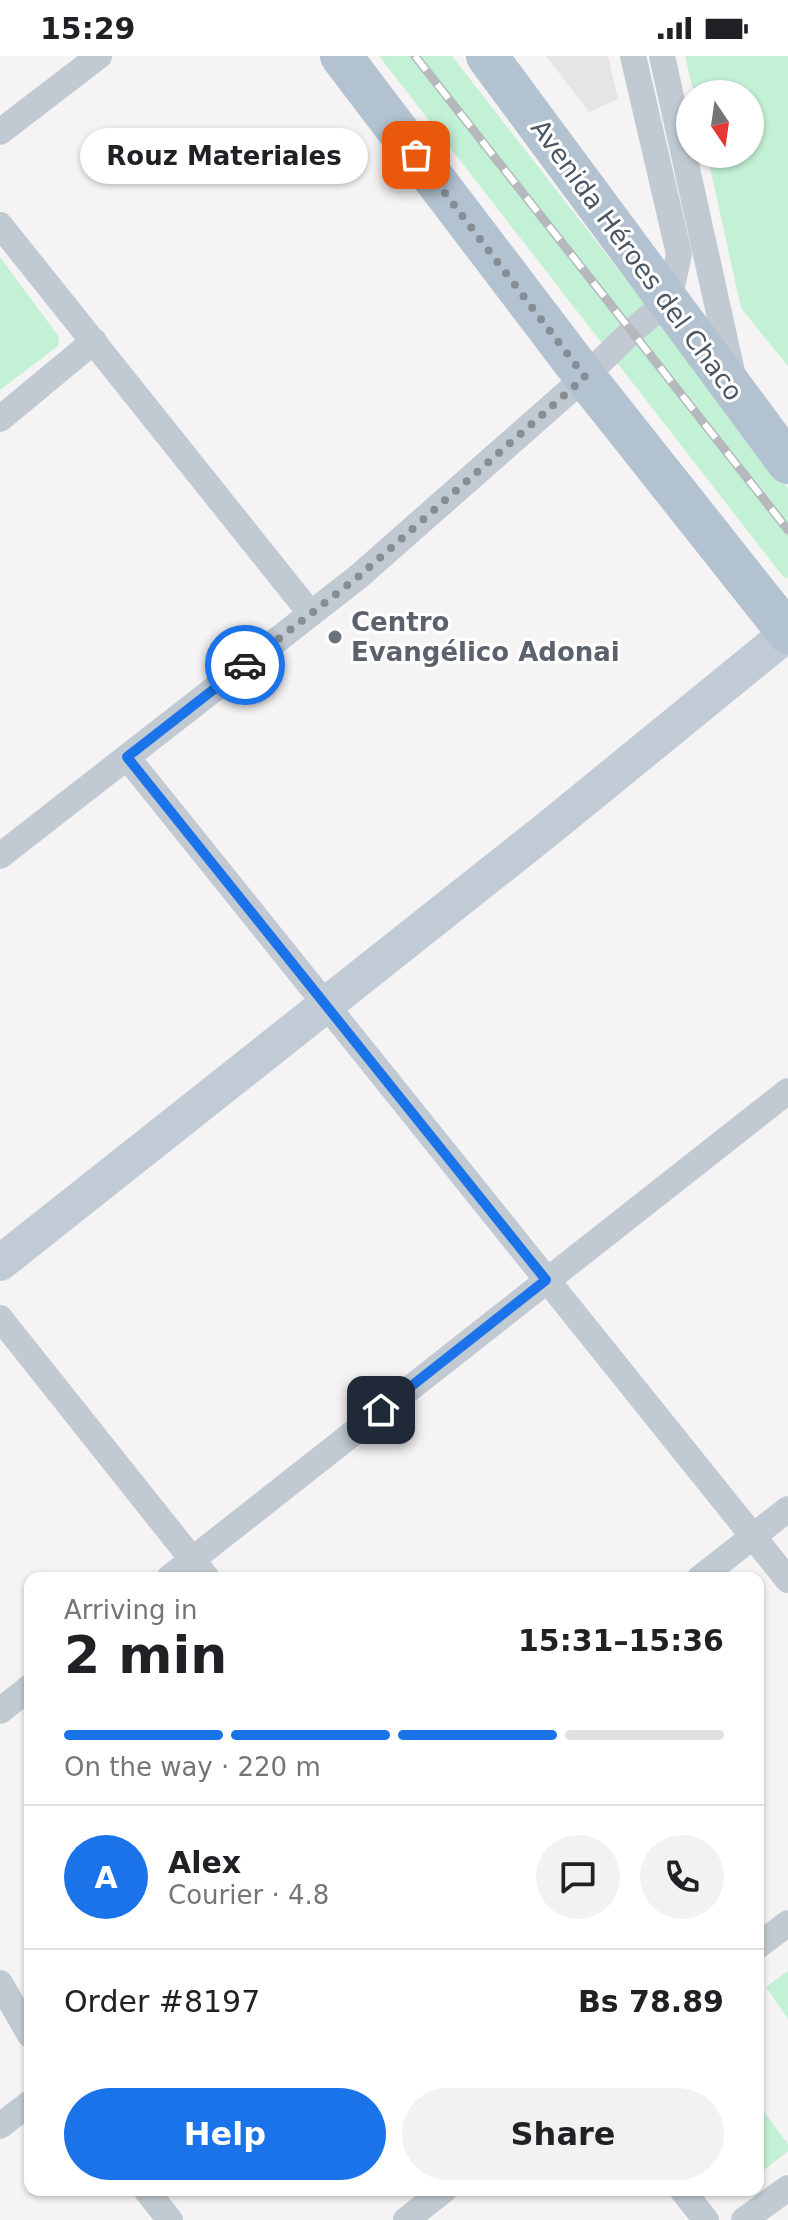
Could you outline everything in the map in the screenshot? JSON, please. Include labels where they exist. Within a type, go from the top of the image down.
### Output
[{"type":"main road","points":[[0,1263],[549,828],[784,620],[585,377],[341,56]]},
{"type":"main road","name":"Avenida Héroes del Chaco","points":[[487,56],[788,463]]},
{"type":"street","points":[[0,132],[99,56]]},
{"type":"street","points":[[0,856],[358,577],[669,300],[679,254],[633,56]]},
{"type":"street","points":[[662,56],[737,395]]},
{"type":"street","points":[[0,225],[311,614]]},
{"type":"street","points":[[0,419],[94,341]]},
{"type":"street","points":[[127,757],[788,1580]]},
{"type":"street","points":[[0,1318],[199,1569],[546,1280],[788,1091]]},
{"type":"street","points":[[708,1572],[788,1509]]},
{"type":"street","points":[[0,1711],[24,1692]]},
{"type":"street","points":[[764,1941],[788,1923]]},
{"type":"street","points":[[0,1983],[24,2025]]},
{"type":"street","points":[[0,2126],[24,2108]]},
{"type":"street","points":[[744,2220],[788,2188]]},
{"type":"street","points":[[151,2196],[170,2220]]},
{"type":"street","points":[[406,2220],[436,2196]]},
{"type":"street","points":[[687,2196],[706,2220]]},
{"type":"shaded area","points":[[546,56],[608,56],[618,99],[589,112]]},
{"type":"green space","points":[[379,56],[452,56],[788,488],[788,577],[785,579]]},
{"type":"green space","points":[[685,56],[788,56],[788,366],[741,308],[710,168],[764,168],[764,80],[691,80]]},
{"type":"green space","points":[[0,257],[59,337],[58,346],[0,390]]},
{"type":"green space","points":[[788,1971],[788,2019],[766,1987]]},
{"type":"green space","points":[[764,2112],[788,2144],[788,2151],[764,2170]]},
{"type":"railway","points":[[415,56],[788,530]]},
{"type":"way so far","points":[[245,665],[358,577],[585,377],[416,155]]},
{"type":"place","name":"Rouz Materiales","points":[[416,155]]},
{"type":"place","name":"Centro Evangélico Adonai","points":[[335,637]]},
{"type":"route","points":[[245,665],[127,757],[546,1280],[381,1410]]}]
